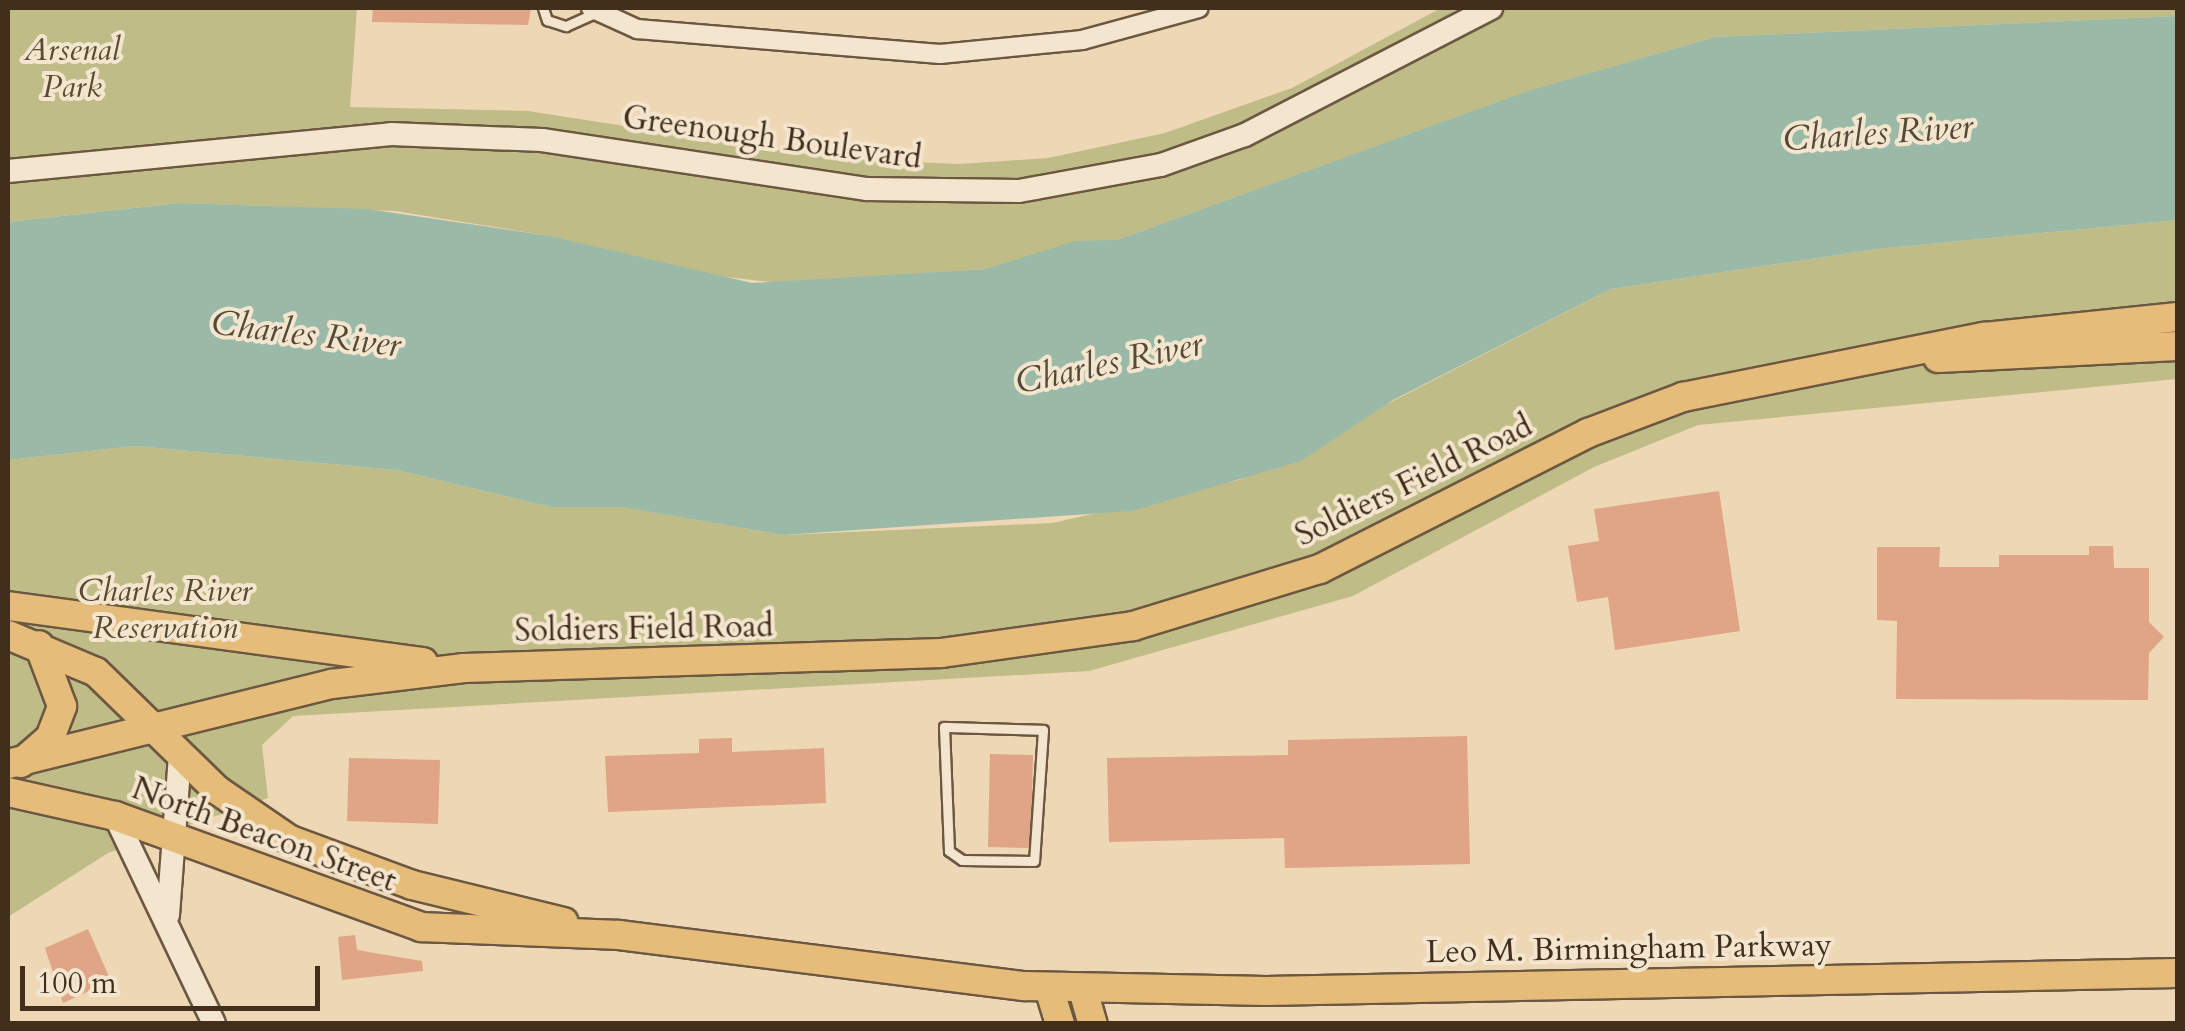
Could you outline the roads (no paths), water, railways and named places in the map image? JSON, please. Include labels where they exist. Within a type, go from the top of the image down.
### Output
[{"type":"main road","name":"Soldiers Field Road","points":[[14,764],[158,730],[298,690],[464,668],[942,653],[1133,626],[1336,562],[1646,408],[1912,357],[1984,337],[2178,316]]},
{"type":"main road","name":"Soldiers Field Road","points":[[1912,357],[2178,346]]},
{"type":"main road","name":"Soldiers Field Road","points":[[8,606],[464,668]]},
{"type":"main road","name":"North Beacon Street","points":[[8,635],[96,672],[242,810],[324,855],[619,935]]},
{"type":"main road","points":[[14,764],[50,738],[62,706],[39,645]]},
{"type":"main road","name":"North Beacon Street","points":[[8,792],[114,816],[406,924],[619,935],[1083,990]]},
{"type":"main road","name":"Leo M. Birmingham Parkway","points":[[1083,990],[2178,972]]},
{"type":"main road","points":[[1048,988],[1060,1024]]},
{"type":"main road","points":[[1083,990],[1093,1024]]},
{"type":"street","points":[[593,10],[637,29],[940,54],[1068,43],[1199,8]]},
{"type":"street","name":"Greenough Boulevard","points":[[8,171],[391,134],[560,142],[867,189],[1019,191],[1161,165],[1245,135],[1492,8]]},
{"type":"street","points":[[170,924],[164,884],[174,840],[180,754]]},
{"type":"street","points":[[114,816],[170,924],[214,1024]]},
{"type":"lane","points":[[542,8],[566,26],[593,10]]},
{"type":"lane","points":[[944,727],[1044,730],[1038,856],[962,860],[942,841],[944,727]]},
{"type":"water","name":"Charles River","points":[[2177,16],[2177,220],[1877,249],[1611,289],[1393,400],[1301,461],[1132,511],[783,535],[622,507],[551,507],[397,470],[135,446],[8,460],[8,222],[179,203],[367,209],[550,236],[752,283],[986,269],[1075,241],[1117,240],[1531,90],[1715,37]]},
{"type":"park label","name":"Arsenal Park","points":[[72,70]]},
{"type":"park label","name":"Charles River Reservation","points":[[165,610]]}]
